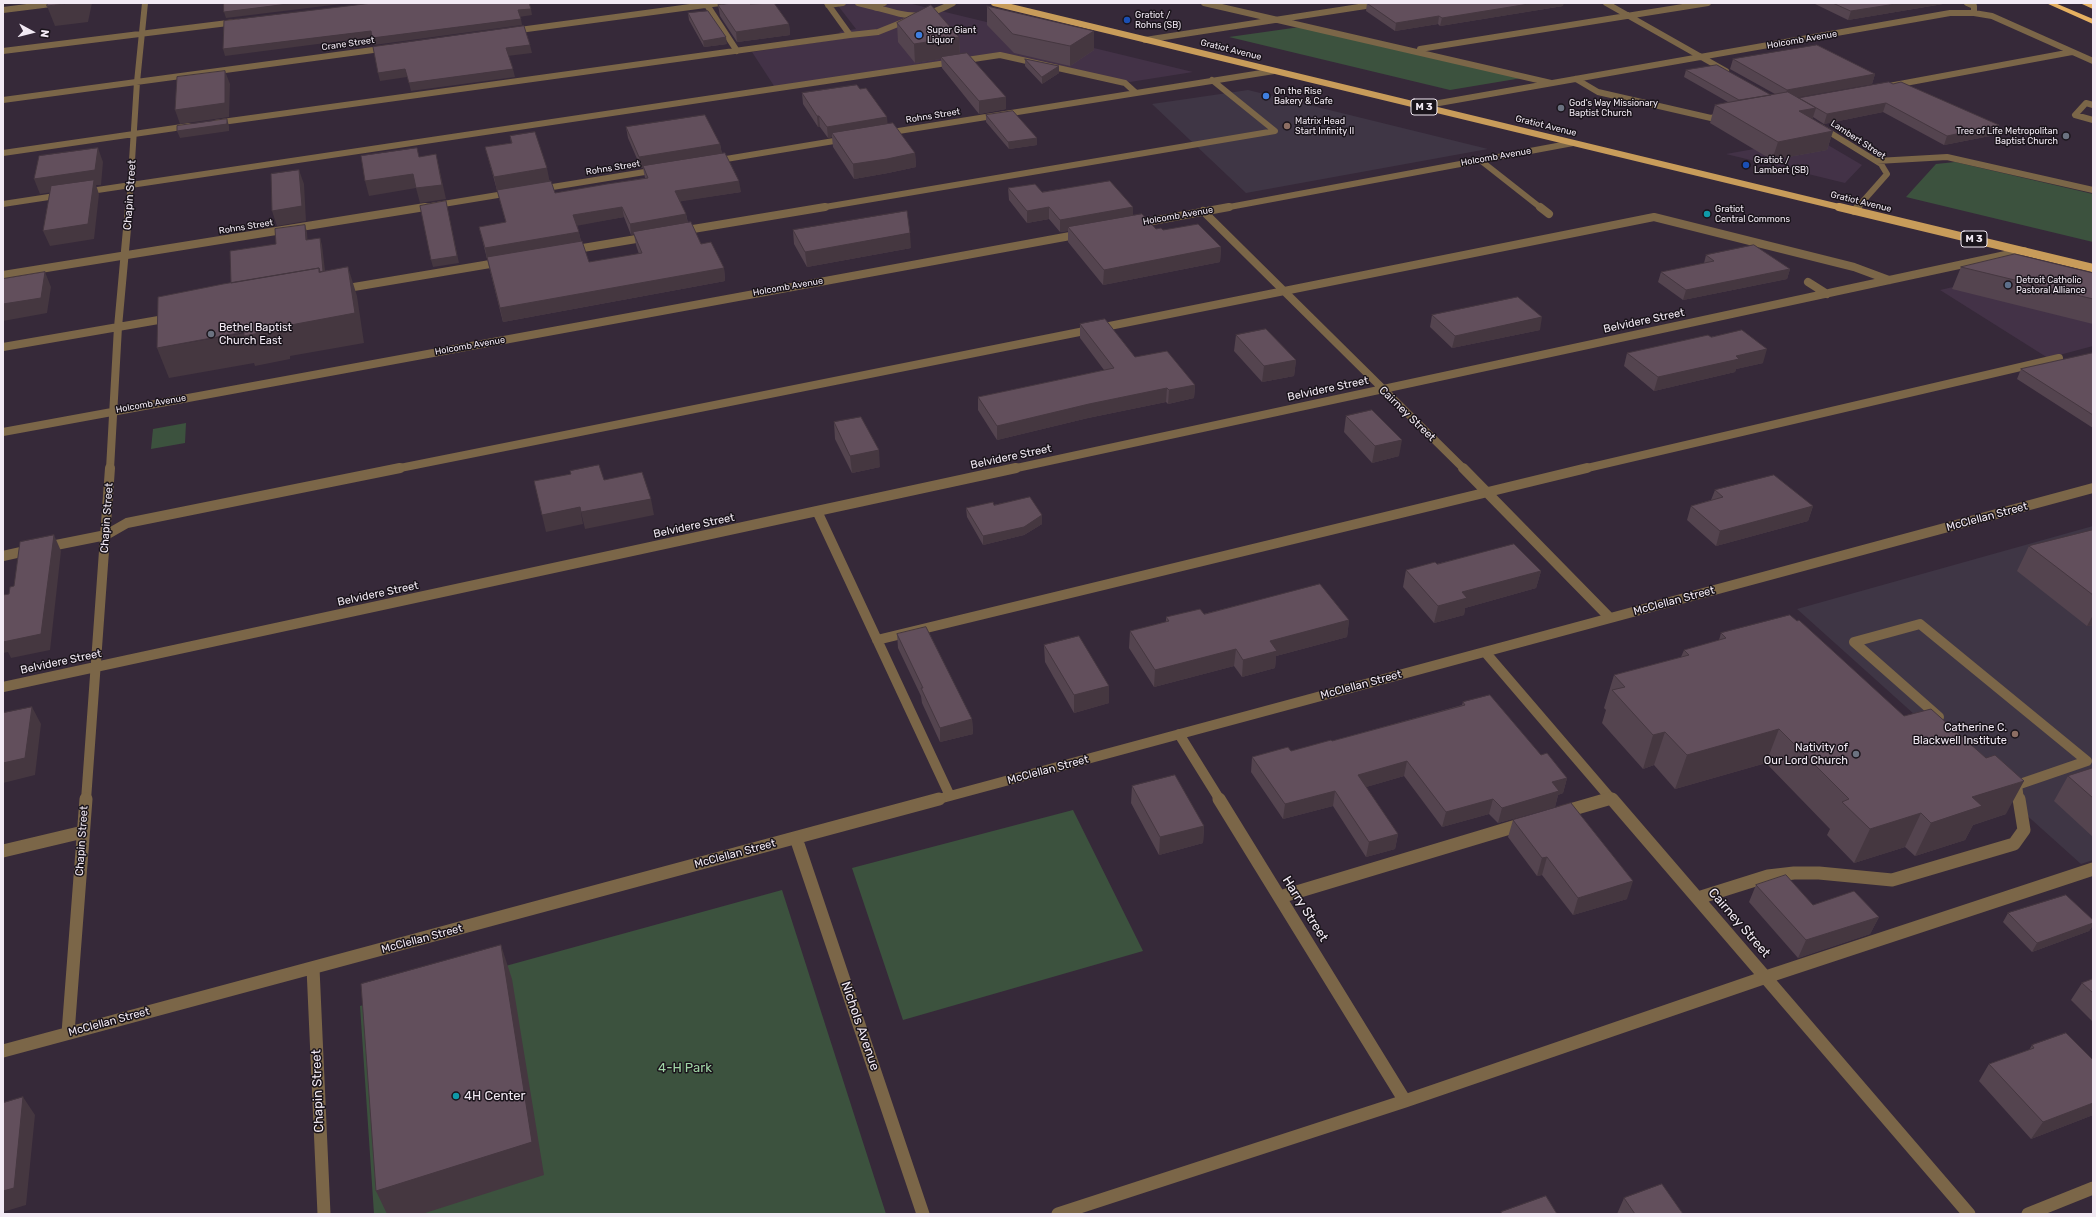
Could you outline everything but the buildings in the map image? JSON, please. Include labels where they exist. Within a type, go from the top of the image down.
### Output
[{"type":"highway","points":[[2049,3],[2093,22]]},
{"type":"highway","points":[[2084,3],[2093,7]]},
{"type":"main road","name":"Gratiot Avenue","points":[[994,3],[2093,268]]},
{"type":"street","points":[[3,10],[59,3]]},
{"type":"street","name":"Chapin Street","points":[[68,1033],[106,535],[118,327],[126,256],[137,82],[145,3]]},
{"type":"street","points":[[504,32],[691,5],[720,3]]},
{"type":"street","points":[[827,4],[843,3]]},
{"type":"street","points":[[858,3],[914,18]]},
{"type":"street","points":[[874,7],[884,3]]},
{"type":"street","points":[[204,124],[737,50],[878,32],[914,18],[927,16],[954,3]]},
{"type":"street","points":[[1204,3],[1274,20],[1414,50],[1556,84]]},
{"type":"street","points":[[1145,40],[1385,3]]},
{"type":"street","points":[[1606,3],[1729,73]]},
{"type":"street","points":[[1414,50],[1708,3]]},
{"type":"street","points":[[1967,3],[1974,6],[1974,13]]},
{"type":"street","points":[[827,4],[850,35]]},
{"type":"street","points":[[707,5],[737,50]]},
{"type":"street","name":"Holcomb Avenue","points":[[1422,106],[1556,84],[1576,79],[1702,58],[1950,13],[1974,13],[1992,16],[2093,61]]},
{"type":"street","points":[[3,52],[245,21]]},
{"type":"street","name":"Crane Street","points":[[3,100],[395,47]]},
{"type":"street","points":[[1885,86],[2072,52]]},
{"type":"street","points":[[3,204],[1000,56],[1125,83],[1136,93]]},
{"type":"street","name":"Rohns Street","points":[[875,135],[1274,71]]},
{"type":"street","points":[[1576,79],[1598,92],[1688,113],[1711,118],[1733,114]]},
{"type":"street","points":[[674,233],[1275,131],[1212,80]]},
{"type":"street","points":[[2093,105],[2086,103],[2075,115],[2093,120]]},
{"type":"street","points":[[3,153],[196,125]]},
{"type":"street","name":"Lambert Street","points":[[1818,125],[1877,161],[1881,164],[1887,174],[1886,178],[1854,211]]},
{"type":"street","points":[[710,161],[852,138]]},
{"type":"street","name":"Holcomb Avenue","points":[[1125,226],[1574,143]]},
{"type":"street","points":[[1877,161],[1947,157],[2093,190]]},
{"type":"street","points":[[1480,160],[1549,214]]},
{"type":"street","name":"Rohns Street","points":[[528,191],[662,169]]},
{"type":"street","name":"Rohns Street","points":[[3,275],[520,192]]},
{"type":"street","name":"Cairney Street","points":[[1203,211],[1486,492],[1610,618]]},
{"type":"street","points":[[3,556],[106,535],[127,523],[1283,290],[1654,217],[1763,248],[1854,266],[1889,280]]},
{"type":"street","name":"Holcomb Avenue","points":[[3,432],[1086,233]]},
{"type":"street","points":[[565,251],[659,235]]},
{"type":"street","name":"Belvidere Street","points":[[3,687],[2024,251]]},
{"type":"street","points":[[338,290],[510,260]]},
{"type":"street","points":[[1808,282],[1827,294]]},
{"type":"street","points":[[3,347],[181,316]]},
{"type":"street","points":[[877,640],[1486,492],[2059,358]]},
{"type":"street","name":"McClellan Street","points":[[3,1051],[2093,488]]},
{"type":"street","points":[[817,511],[950,796]]},
{"type":"street","points":[[1947,724],[1854,642],[1920,624],[2087,761],[2017,785]]},
{"type":"street","name":"Cairney Street","points":[[1485,652],[1969,1214]]},
{"type":"street","name":"Harry Street","points":[[1179,734],[1405,1101]]},
{"type":"street","points":[[1698,898],[1768,876],[1794,873],[1820,873],[1892,880],[2014,844],[2024,830],[2017,785],[2005,775]]},
{"type":"street","points":[[1550,816],[1611,798]]},
{"type":"street","points":[[1280,897],[1536,820]]},
{"type":"street","points":[[3,851],[83,832]]},
{"type":"street","name":"Nichols Avenue","points":[[796,838],[923,1214]]},
{"type":"street","points":[[1058,1214],[1405,1101],[1766,977],[2093,869]]},
{"type":"street","name":"Chapin Street","points":[[313,968],[324,1214]]},
{"type":"street","points":[[2028,1214],[2093,1188]]},
{"type":"shaded area","points":[[836,3],[908,3],[1193,72],[1130,82],[1002,54],[776,89],[752,52],[845,38],[839,32],[856,29]]},
{"type":"shaded area","name":"Matrix Head Start Infinity II","points":[[1248,90],[1488,149],[1246,193],[1152,104]]},
{"type":"shaded area","points":[[1816,138],[1862,165],[1845,183],[1726,154]]},
{"type":"shaded area","points":[[2001,276],[2093,299],[2093,346],[2048,358],[1940,290]]},
{"type":"shaded area","name":"Catherine C. Blackwell Institute","points":[[2093,526],[2093,860],[2081,864],[1797,609]]},
{"type":"green space","points":[[1300,27],[1522,78],[1450,90],[1229,37]]},
{"type":"green space","points":[[1955,162],[2093,194],[2093,242],[1906,197],[1936,164]]},
{"type":"green space","points":[[186,423],[185,443],[151,449],[153,429]]},
{"type":"green space","points":[[1073,810],[1143,951],[903,1020],[852,868]]},
{"type":"green space","name":"4-H Park","points":[[782,890],[886,1214],[374,1214],[360,1006]]},
{"type":"place","name":"Gratiot / Rohns (SB)","points":[[1127,20]]},
{"type":"place","name":"Super Giant Liquor","points":[[919,35]]},
{"type":"place","name":"On the Rise Bakery & Cafe","points":[[1266,96]]},
{"type":"place","name":"God's Way Missionary Baptist Church","points":[[1561,108]]},
{"type":"place","name":"Matrix Head Start Infinity II","points":[[1287,126]]},
{"type":"place","name":"Tree of Life Metropolitan Baptist Church","points":[[2066,136]]},
{"type":"place","name":"Gratiot / Lambert (SB)","points":[[1746,165]]},
{"type":"place","name":"Gratiot Central Commons","points":[[1707,214]]},
{"type":"place","name":"Detroit Catholic Pastoral Alliance","points":[[2008,285]]},
{"type":"place","name":"Bethel Baptist Church East","points":[[211,334]]},
{"type":"place","name":"Catherine C. Blackwell Institute","points":[[2015,734]]},
{"type":"place","name":"Nativity of Our Lord Church","points":[[1856,754]]},
{"type":"place","name":"4H Center","points":[[456,1096]]}]
